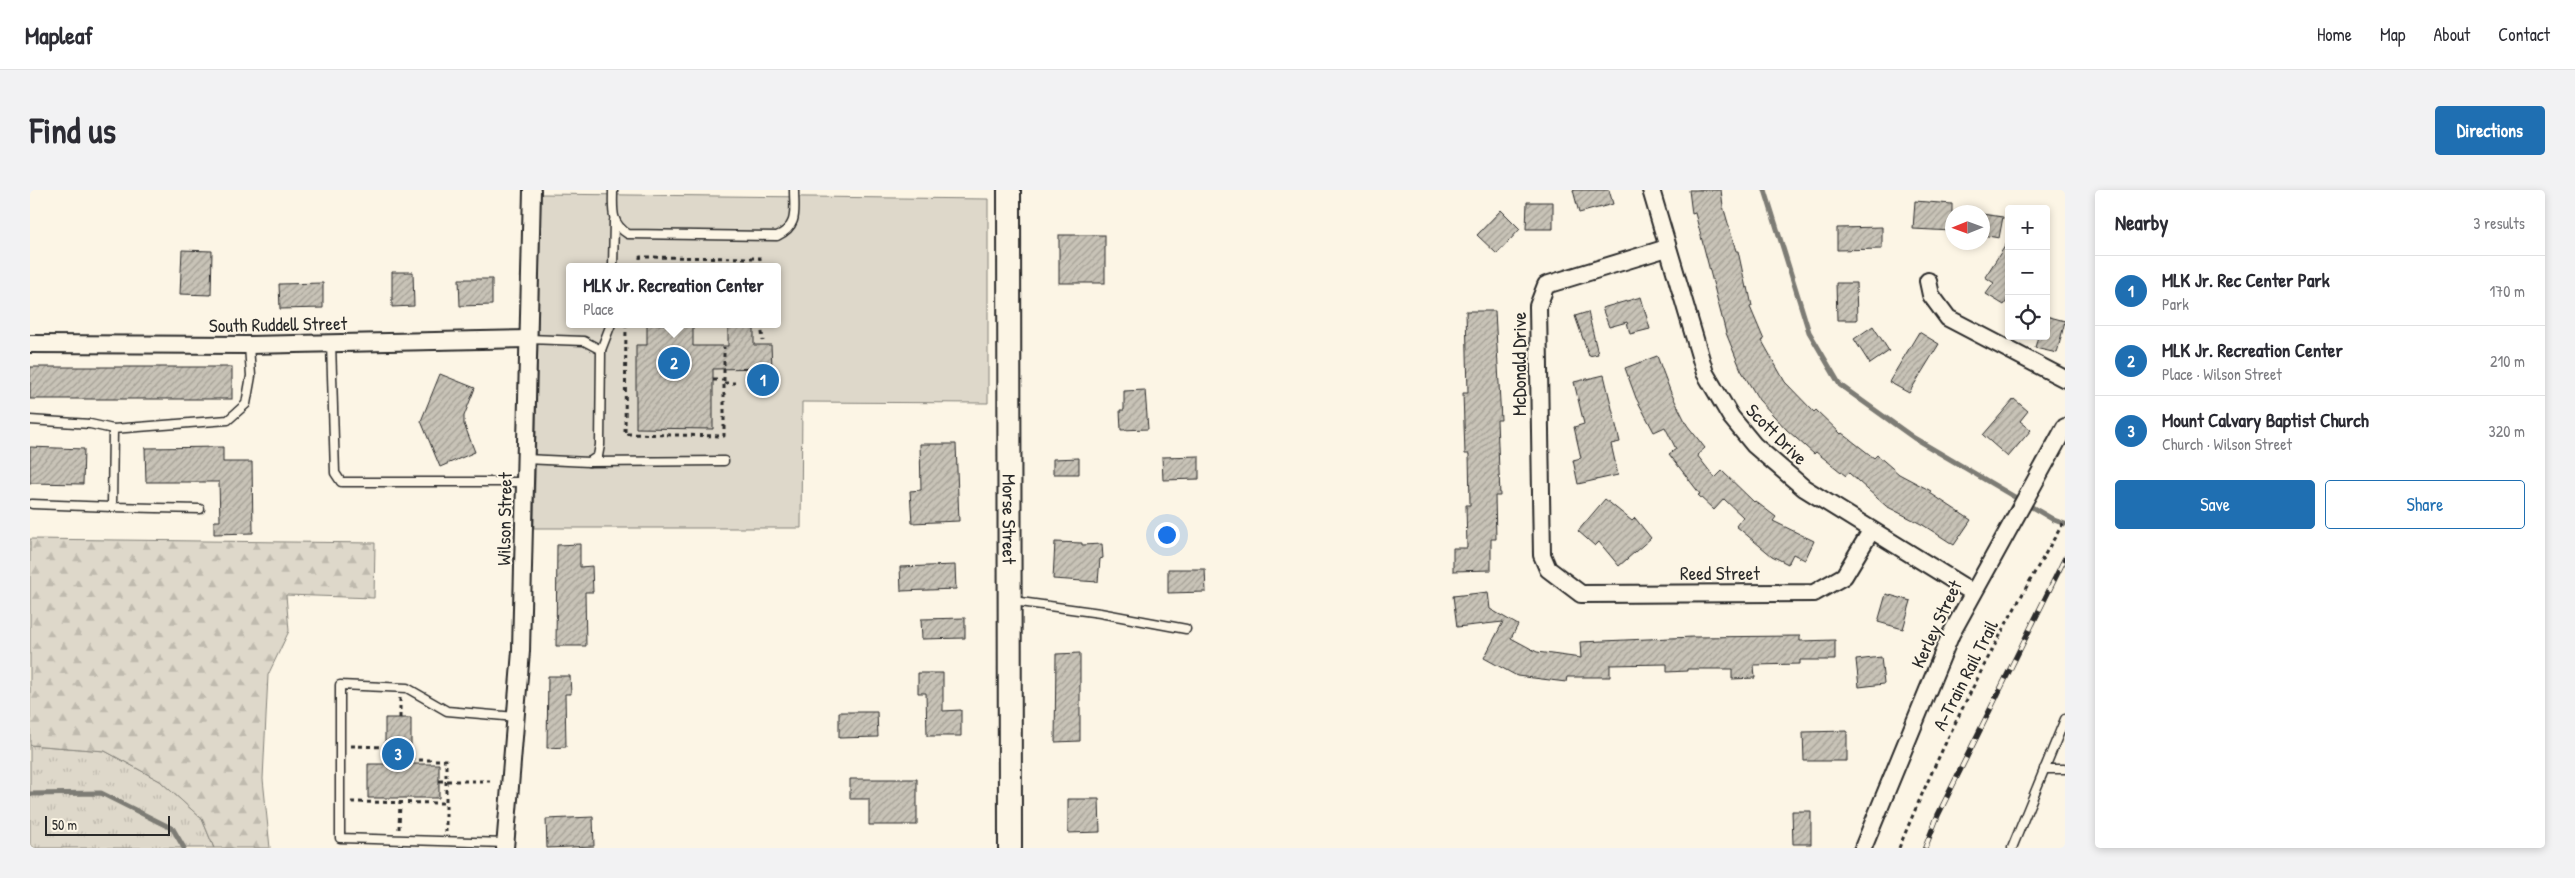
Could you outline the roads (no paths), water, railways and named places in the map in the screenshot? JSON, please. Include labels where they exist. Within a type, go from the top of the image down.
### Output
[{"type":"street","name":"Wilson Street","points":[[505,845],[521,651],[532,190]]},
{"type":"street","name":"Morse Street","points":[[1009,190],[1010,848]]},
{"type":"street","name":"Scott Drive","points":[[1651,190],[1705,373],[1731,417],[1754,445],[1793,479],[1871,531],[1972,592]]},
{"type":"street","name":"McDonald Drive","points":[[1548,569],[1542,555],[1538,306],[1546,285],[1667,248]]},
{"type":"street","points":[[1928,281],[1931,295],[1948,318],[2065,379]]},
{"type":"street","name":"South Ruddell Street","points":[[30,344],[249,345],[528,339]]},
{"type":"street","name":"Kerley Street","points":[[1863,848],[1951,634],[1972,592],[2065,427]]},
{"type":"street","name":"Reed Street","points":[[1548,569],[1581,594],[1814,593],[1844,576],[1871,531]]},
{"type":"lane","points":[[613,190],[613,263]]},
{"type":"lane","points":[[614,221],[619,229],[628,234],[777,236],[788,231],[794,219],[794,190]]},
{"type":"lane","points":[[589,462],[598,456],[600,445],[601,350],[609,328]]},
{"type":"lane","points":[[528,339],[584,341],[601,350]]},
{"type":"lane","points":[[331,343],[335,473],[341,482],[524,482]]},
{"type":"lane","points":[[30,420],[90,424],[113,429],[228,420],[246,404],[251,376],[249,345]]},
{"type":"lane","points":[[112,507],[113,429]]},
{"type":"lane","points":[[525,459],[589,462],[724,461]]},
{"type":"lane","points":[[32,504],[200,509]]},
{"type":"lane","points":[[1009,600],[1100,613],[1186,629]]},
{"type":"lane","points":[[505,845],[340,838],[340,685],[407,688],[447,711],[516,717]]},
{"type":"lane","points":[[2012,848],[2065,719]]},
{"type":"lane","points":[[2044,769],[2065,769]]},
{"type":"waterway","points":[[1765,190],[1809,332],[1840,385],[1914,438],[2054,520],[2065,524]]},
{"type":"waterway","points":[[30,794],[101,793],[173,829],[184,848]]},
{"type":"railway","points":[[1925,848],[1938,815],[2065,558]]},
{"type":"place","name":"MLK Jr. Recreation Center","points":[[674,363]]},
{"type":"place","name":"MLK Jr. Rec Center Park","points":[[763,380]]},
{"type":"place","name":"Mount Calvary Baptist Church","points":[[398,754]]}]
